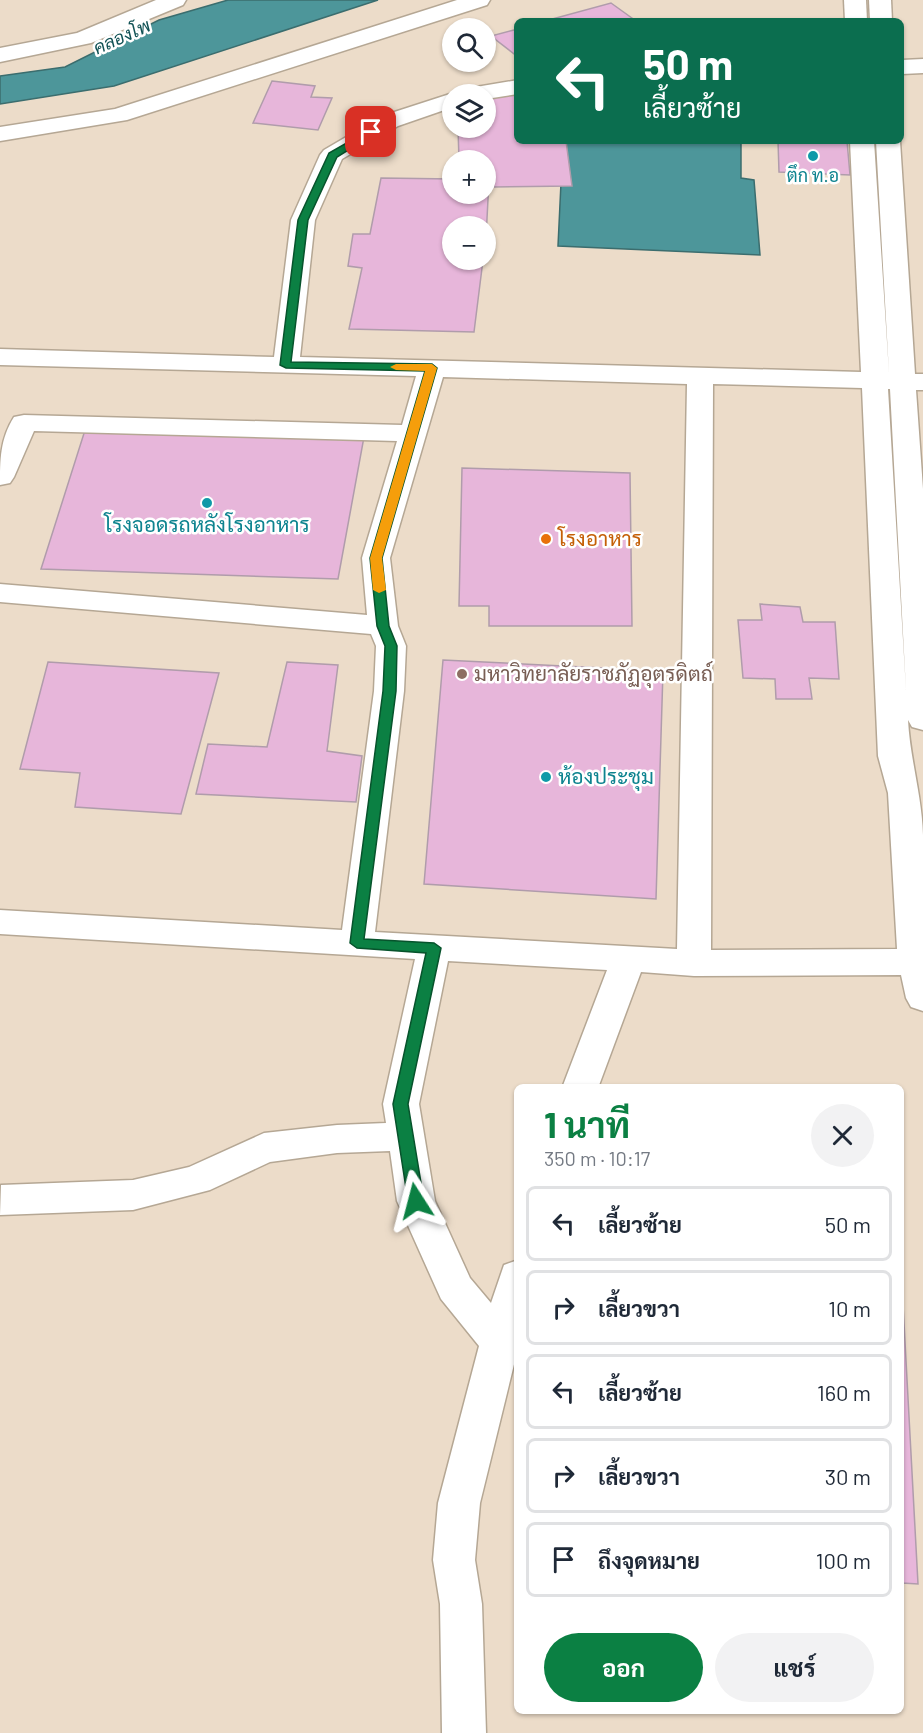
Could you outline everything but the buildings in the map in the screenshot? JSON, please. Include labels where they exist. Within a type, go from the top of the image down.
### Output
[{"type":"street","points":[[0,55],[83,38],[175,0]]},
{"type":"street","points":[[0,134],[119,115],[479,0]]},
{"type":"street","points":[[855,0],[856,18]]},
{"type":"street","points":[[880,0],[881,18]]},
{"type":"street","points":[[904,67],[923,66]]},
{"type":"street","points":[[496,90],[514,88]]},
{"type":"street","points":[[286,365],[303,220],[332,155],[390,121],[442,104]]},
{"type":"street","points":[[862,144],[894,756],[916,806],[915,962],[923,998]]},
{"type":"street","points":[[888,144],[912,381],[923,720]]},
{"type":"street","points":[[0,357],[912,381]]},
{"type":"street","points":[[357,943],[389,691],[391,646],[383,626],[376,558],[432,368]]},
{"type":"street","points":[[694,963],[700,376]]},
{"type":"street","points":[[0,477],[24,423],[413,433]]},
{"type":"street","points":[[0,593],[383,626]]},
{"type":"street","points":[[0,922],[694,963],[915,962]]},
{"type":"street","points":[[434,948],[401,1104],[416,1201],[455,1288],[499,1342]]},
{"type":"street","points":[[582,1084],[629,959]]},
{"type":"street","points":[[1,1200],[133,1195],[197,1180],[264,1148],[337,1139],[406,1136]]},
{"type":"street","points":[[464,1733],[461,1604],[454,1560],[459,1503],[514,1290]]},
{"type":"water","points":[[228,0],[378,0],[114,86],[0,104],[0,76],[65,67],[159,20]]},
{"type":"water","points":[[563,144],[741,144],[741,178],[754,180],[760,255],[558,246]]},
{"type":"slow traffic","points":[[379,590],[376,558],[432,368],[396,367]]},
{"type":"place","name":"ตึก ท.อ","points":[[813,156]]},
{"type":"place","name":"โรงจอดรถหลังโรงอาหาร","points":[[207,503]]},
{"type":"place","name":"โรงอาหาร","points":[[546,539]]},
{"type":"place","name":"มหาวิทยาลัยราชภัฏอุตรดิตถ์","points":[[462,674]]},
{"type":"place","name":"ห้องประชุม","points":[[546,777]]},
{"type":"route","points":[[371,132],[332,155],[303,220],[286,365],[432,368],[376,558],[383,626],[391,646],[389,691],[357,943],[434,948],[401,1104],[416,1201]]},
{"type":"water label","name":"คลองโพ","points":[[122,37]]}]
